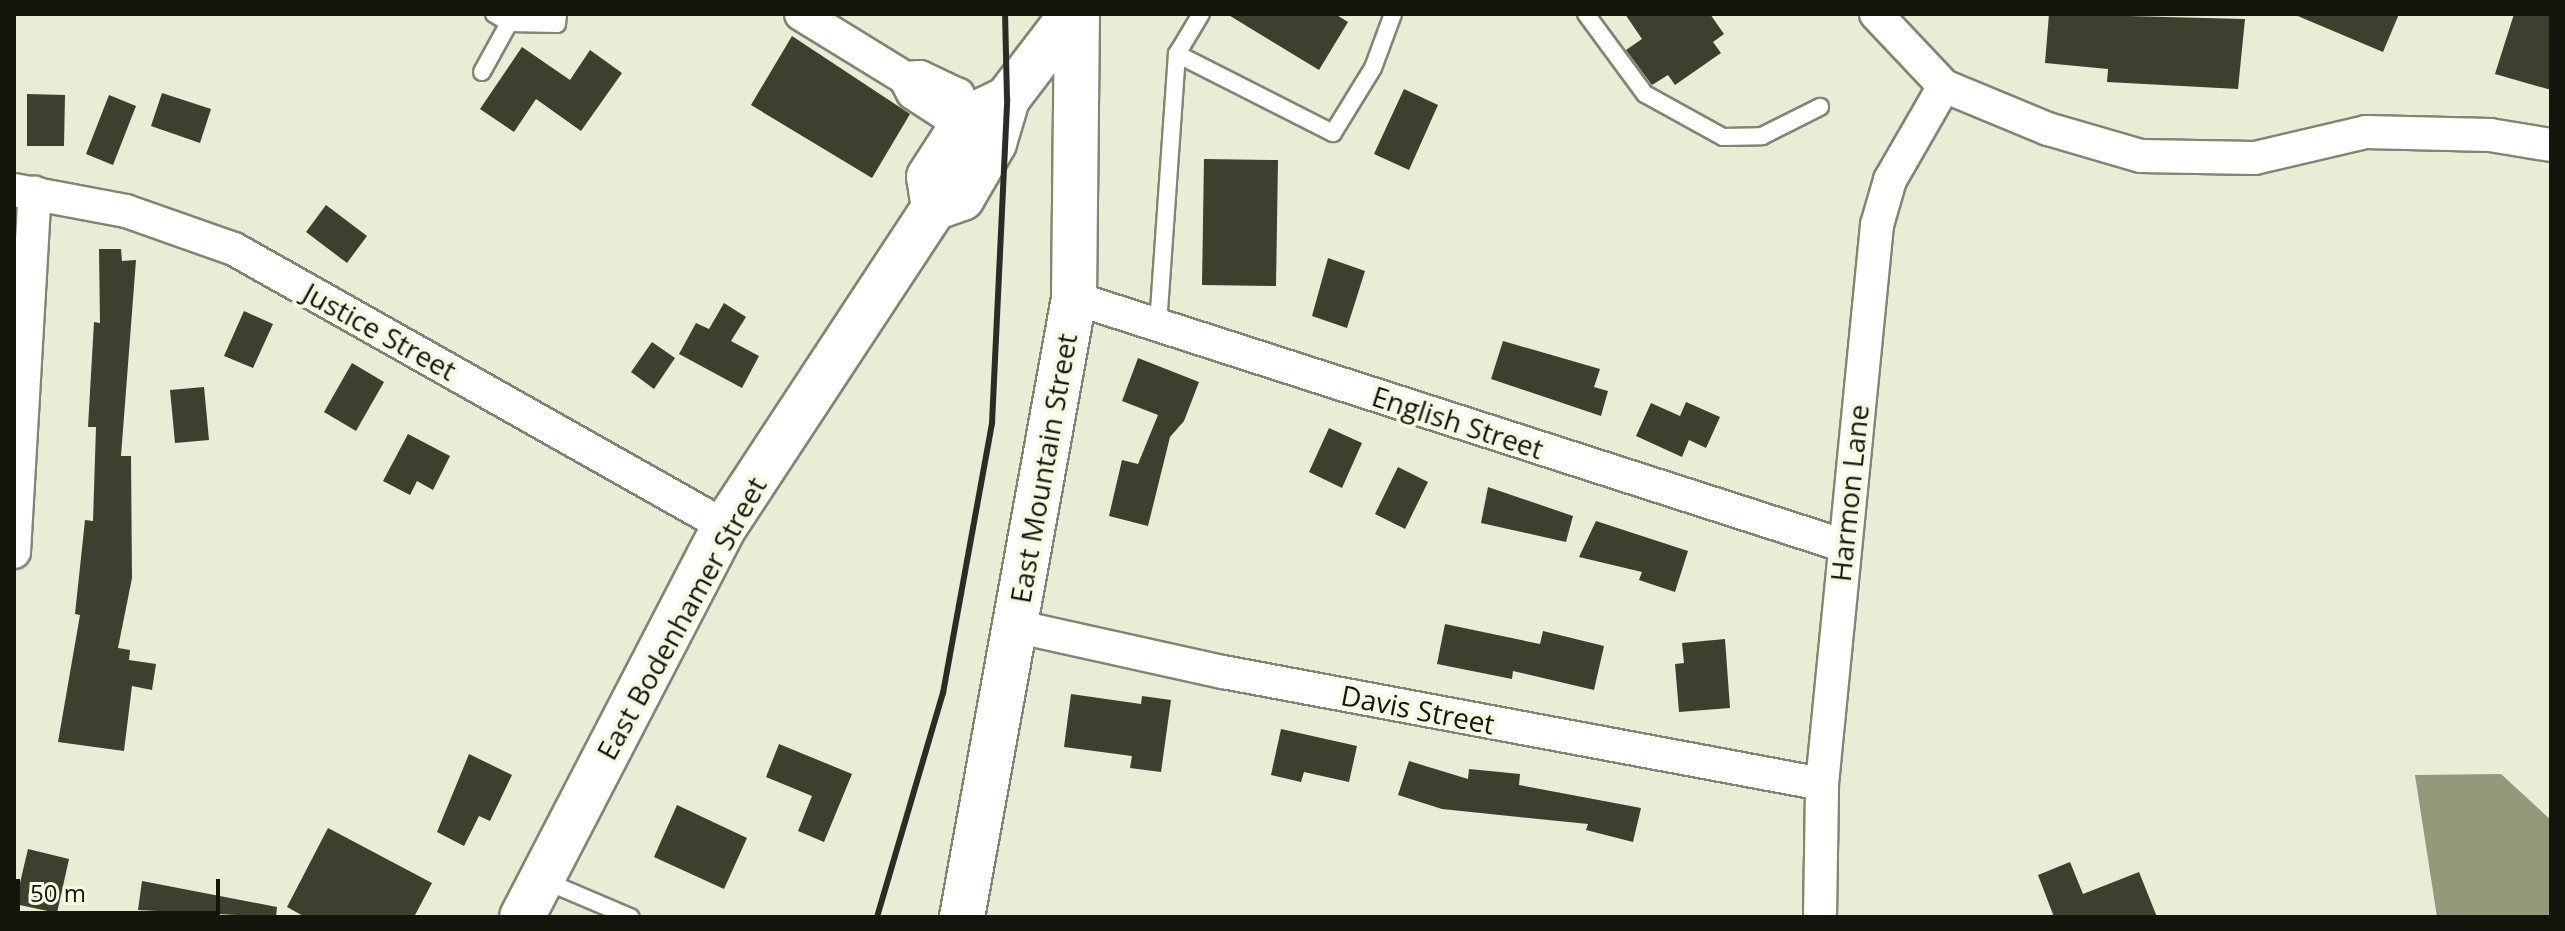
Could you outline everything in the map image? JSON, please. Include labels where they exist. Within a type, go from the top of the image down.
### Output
[{"type":"main road","name":"East Bodenhamer Street","points":[[532,898],[725,526],[934,208],[962,198],[994,143],[1007,99],[1075,14]]},
{"type":"main road","name":"East Mountain Street","points":[[962,917],[1074,298],[1075,14]]},
{"type":"main road","name":"East Bodenhamer Street","points":[[967,118],[1007,99]]},
{"type":"main road","points":[[934,208],[929,177],[967,118]]},
{"type":"street","points":[[801,14],[905,78],[920,77],[958,95],[967,118]]},
{"type":"street","points":[[1876,14],[1944,86],[2048,129],[2141,156],[2255,158],[2366,132],[2490,135],[2551,145]]},
{"type":"street","name":"Harmon Lane","points":[[1820,917],[1822,784],[1842,545],[1877,225],[1890,180],[1944,86]]},
{"type":"street","points":[[14,552],[25,192]]},
{"type":"street","name":"Justice Street","points":[[25,192],[126,211],[234,249],[725,526]]},
{"type":"street","name":"English Street","points":[[1074,298],[1842,545]]},
{"type":"street","name":"Davis Street","points":[[1015,626],[1223,672],[1822,784]]},
{"type":"lane","points":[[494,14],[509,23],[557,24],[558,14]]},
{"type":"lane","points":[[1158,325],[1177,54],[1201,14]]},
{"type":"lane","points":[[1177,54],[1333,133],[1373,68],[1393,14]]},
{"type":"lane","points":[[1586,14],[1645,94],[1723,137],[1762,136],[1820,107]]},
{"type":"lane","points":[[482,72],[509,23]]},
{"type":"lane","points":[[532,898],[630,917]]},
{"type":"shaded area","points":[[2501,774],[2551,820],[2551,917],[2437,917],[2415,775]]},
{"type":"building","points":[[1227,14],[1335,14],[1348,22],[1319,70]]},
{"type":"building","points":[[1625,14],[1710,14],[1724,34],[1713,42],[1721,53],[1675,85],[1668,75],[1652,85],[1626,50],[1642,39]]},
{"type":"building","points":[[2049,14],[2245,19],[2238,89],[2107,82],[2108,69],[2045,63]]},
{"type":"building","points":[[2293,14],[2399,14],[2383,52]]},
{"type":"building","points":[[2514,14],[2551,14],[2551,90],[2495,74]]},
{"type":"building","points":[[792,36],[910,114],[872,178],[751,105]]},
{"type":"building","points":[[522,47],[570,80],[590,50],[622,73],[581,131],[536,99],[514,132],[480,109]]},
{"type":"building","points":[[1404,89],[1438,105],[1409,170],[1374,154]]},
{"type":"building","points":[[162,93],[211,109],[200,143],[151,126]]},
{"type":"building","points":[[27,94],[65,95],[64,146],[27,146]]},
{"type":"building","points":[[109,95],[136,106],[113,165],[86,154]]},
{"type":"building","points":[[1204,159],[1278,160],[1276,286],[1202,285]]},
{"type":"building","points":[[326,205],[367,236],[347,263],[306,232]]},
{"type":"building","points":[[99,249],[121,249],[122,261],[136,260],[121,456],[131,456],[132,578],[118,648],[130,650],[129,660],[156,664],[152,690],[132,686],[124,751],[58,742],[80,615],[75,614],[85,520],[93,521],[96,427],[88,427],[94,322],[100,323]]},
{"type":"building","points":[[1328,258],[1365,271],[1347,328],[1312,316]]},
{"type":"building","points":[[724,303],[746,317],[731,341],[759,356],[742,388],[679,354],[696,323],[709,329]]},
{"type":"building","points":[[244,311],[273,324],[253,368],[224,356]]},
{"type":"building","points":[[1503,341],[1600,369],[1594,387],[1608,391],[1601,416],[1491,379]]},
{"type":"building","points":[[652,342],[675,358],[654,389],[631,372]]},
{"type":"building","points":[[1138,358],[1199,382],[1184,421],[1170,437],[1148,526],[1109,516],[1122,460],[1138,464],[1158,415],[1122,401]]},
{"type":"building","points":[[352,363],[384,382],[356,431],[324,412]]},
{"type":"building","points":[[204,387],[209,440],[175,443],[170,390]]},
{"type":"building","points":[[1686,402],[1720,417],[1706,448],[1689,440],[1682,457],[1636,436],[1651,403],[1680,416]]},
{"type":"building","points":[[1329,428],[1362,443],[1342,488],[1309,472]]},
{"type":"building","points":[[408,434],[450,456],[433,490],[417,481],[410,495],[383,481]]},
{"type":"building","points":[[1398,467],[1428,482],[1405,529],[1375,514]]},
{"type":"building","points":[[1488,487],[1573,516],[1566,542],[1481,523]]},
{"type":"building","points":[[1596,521],[1688,551],[1675,592],[1639,580],[1642,572],[1579,557]]},
{"type":"building","points":[[1445,624],[1540,644],[1543,631],[1604,646],[1594,690],[1513,671],[1512,679],[1437,664]]},
{"type":"building","points":[[1725,639],[1730,708],[1679,712],[1675,664],[1684,663],[1682,643]]},
{"type":"building","points":[[1071,694],[1141,704],[1142,696],[1171,700],[1161,772],[1130,768],[1132,756],[1064,747]]},
{"type":"building","points":[[1281,729],[1357,746],[1349,782],[1304,772],[1301,782],[1271,775]]},
{"type":"building","points":[[779,744],[852,774],[824,842],[798,831],[812,796],[766,777]]},
{"type":"building","points":[[469,754],[512,775],[490,821],[479,816],[464,846],[437,832]]},
{"type":"building","points":[[1409,761],[1468,779],[1469,769],[1520,774],[1519,785],[1641,808],[1633,842],[1586,830],[1588,824],[1442,809],[1398,795]]},
{"type":"building","points":[[677,805],[747,838],[724,889],[654,857]]},
{"type":"building","points":[[328,828],[432,883],[414,917],[305,917],[287,907]]},
{"type":"building","points":[[28,849],[69,859],[57,913],[15,904]]},
{"type":"building","points":[[2070,862],[2083,894],[2139,872],[2157,917],[2054,917],[2038,875]]},
{"type":"building","points":[[142,881],[277,907],[276,917],[138,910]]},
{"type":"railway","points":[[877,917],[943,693],[992,423],[1007,99],[1005,14]]}]
